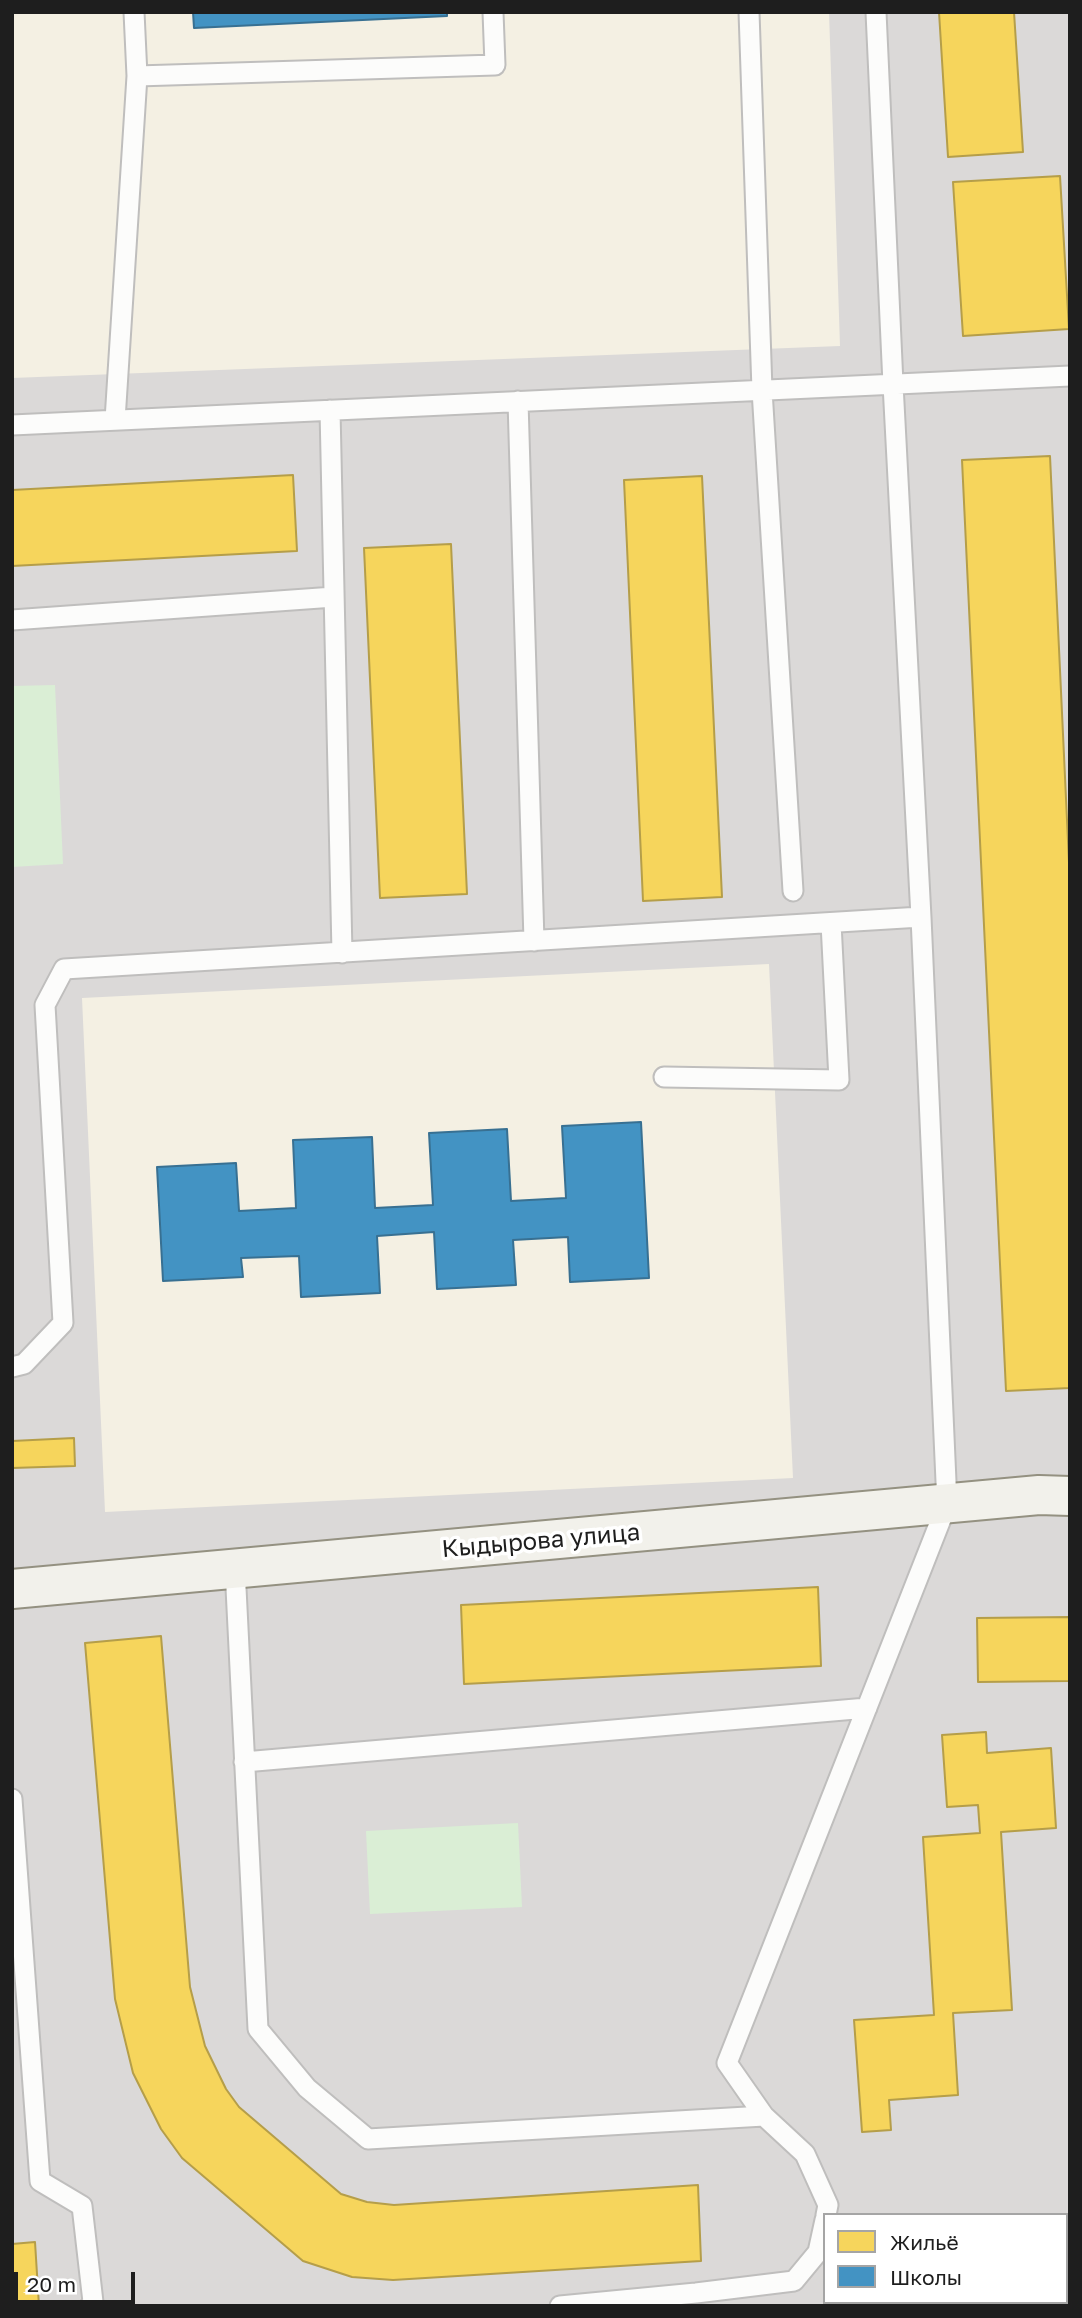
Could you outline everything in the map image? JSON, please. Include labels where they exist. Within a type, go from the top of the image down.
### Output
[{"type":"street","name":"Кыдырова улица","points":[[12,1589],[947,1504],[1070,1496]]},
{"type":"lane","points":[[115,420],[137,76],[134,12]]},
{"type":"lane","points":[[137,76],[495,65],[493,12]]},
{"type":"lane","points":[[749,12],[762,390],[793,891]]},
{"type":"lane","points":[[826,2213],[828,2205],[805,2154],[764,2116],[727,2063],[947,1504],[876,12]]},
{"type":"lane","points":[[12,425],[1070,376]]},
{"type":"lane","points":[[518,401],[534,941]]},
{"type":"lane","points":[[330,410],[342,953]]},
{"type":"lane","points":[[12,620],[334,597]]},
{"type":"lane","points":[[12,1367],[24,1364],[63,1323],[45,1005],[64,969],[921,917]]},
{"type":"lane","points":[[664,1077],[839,1080],[831,923]]},
{"type":"lane","points":[[235,1568],[258,2029],[307,2088],[368,2139],[764,2116]]},
{"type":"lane","points":[[244,1762],[867,1708]]},
{"type":"lane","points":[[12,1799],[40,2181],[82,2206],[93,2302],[90,2306]]},
{"type":"lane","points":[[560,2306],[794,2281],[818,2252],[823,2229]]},
{"type":"shaded area","points":[[12,12],[1070,12],[1070,2306],[12,2306]]},
{"type":"shaded area","points":[[12,12],[829,12],[840,346],[12,378]]},
{"type":"shaded area","points":[[769,964],[793,1478],[105,1512],[82,998]]},
{"type":"green space","points":[[55,685],[63,864],[12,867],[12,686]]},
{"type":"green space","points":[[518,1823],[522,1907],[370,1914],[366,1831]]},
{"type":"building: Жильё","points":[[939,12],[1014,12],[1023,152],[948,157]]},
{"type":"building: Жильё","points":[[1060,176],[1069,329],[963,336],[953,182]]},
{"type":"building: Жильё","points":[[1050,456],[1070,884],[1070,1388],[1006,1391],[962,460]]},
{"type":"building: Жильё","points":[[293,475],[297,551],[12,566],[12,490]]},
{"type":"building: Жильё","points":[[702,476],[722,897],[643,901],[624,480]]},
{"type":"building: Жильё","points":[[451,544],[467,894],[380,898],[364,548]]},
{"type":"building: Жильё","points":[[74,1438],[75,1466],[12,1468],[12,1441]]},
{"type":"building: Жильё","points":[[818,1587],[821,1666],[464,1684],[461,1605]]},
{"type":"building: Жильё","points":[[1070,1617],[1070,1681],[978,1682],[977,1618]]},
{"type":"building: Жильё","points":[[161,1636],[190,1987],[205,2046],[226,2089],[239,2107],[341,2194],[367,2202],[394,2205],[698,2185],[701,2261],[393,2280],[352,2277],[303,2261],[182,2158],[161,2129],[133,2073],[115,1999],[85,1643]]},
{"type":"building: Жильё","points":[[986,1732],[987,1753],[1051,1748],[1056,1828],[1001,1832],[1012,2010],[953,2013],[958,2095],[889,2100],[891,2130],[862,2132],[854,2020],[934,2015],[923,1837],[980,1833],[978,1805],[947,1807],[942,1735]]},
{"type":"building: Жильё","points":[[35,2242],[39,2306],[12,2306],[12,2244]]},
{"type":"building: Школы","points":[[193,12],[447,12],[447,16],[194,28]]},
{"type":"building: Школы","points":[[641,1122],[649,1278],[570,1282],[568,1237],[513,1240],[516,1285],[437,1289],[434,1232],[377,1236],[380,1293],[301,1297],[299,1256],[241,1258],[243,1277],[163,1281],[157,1167],[236,1163],[239,1211],[296,1208],[293,1140],[372,1137],[375,1208],[433,1205],[429,1133],[507,1129],[511,1201],[566,1198],[562,1126]]}]
